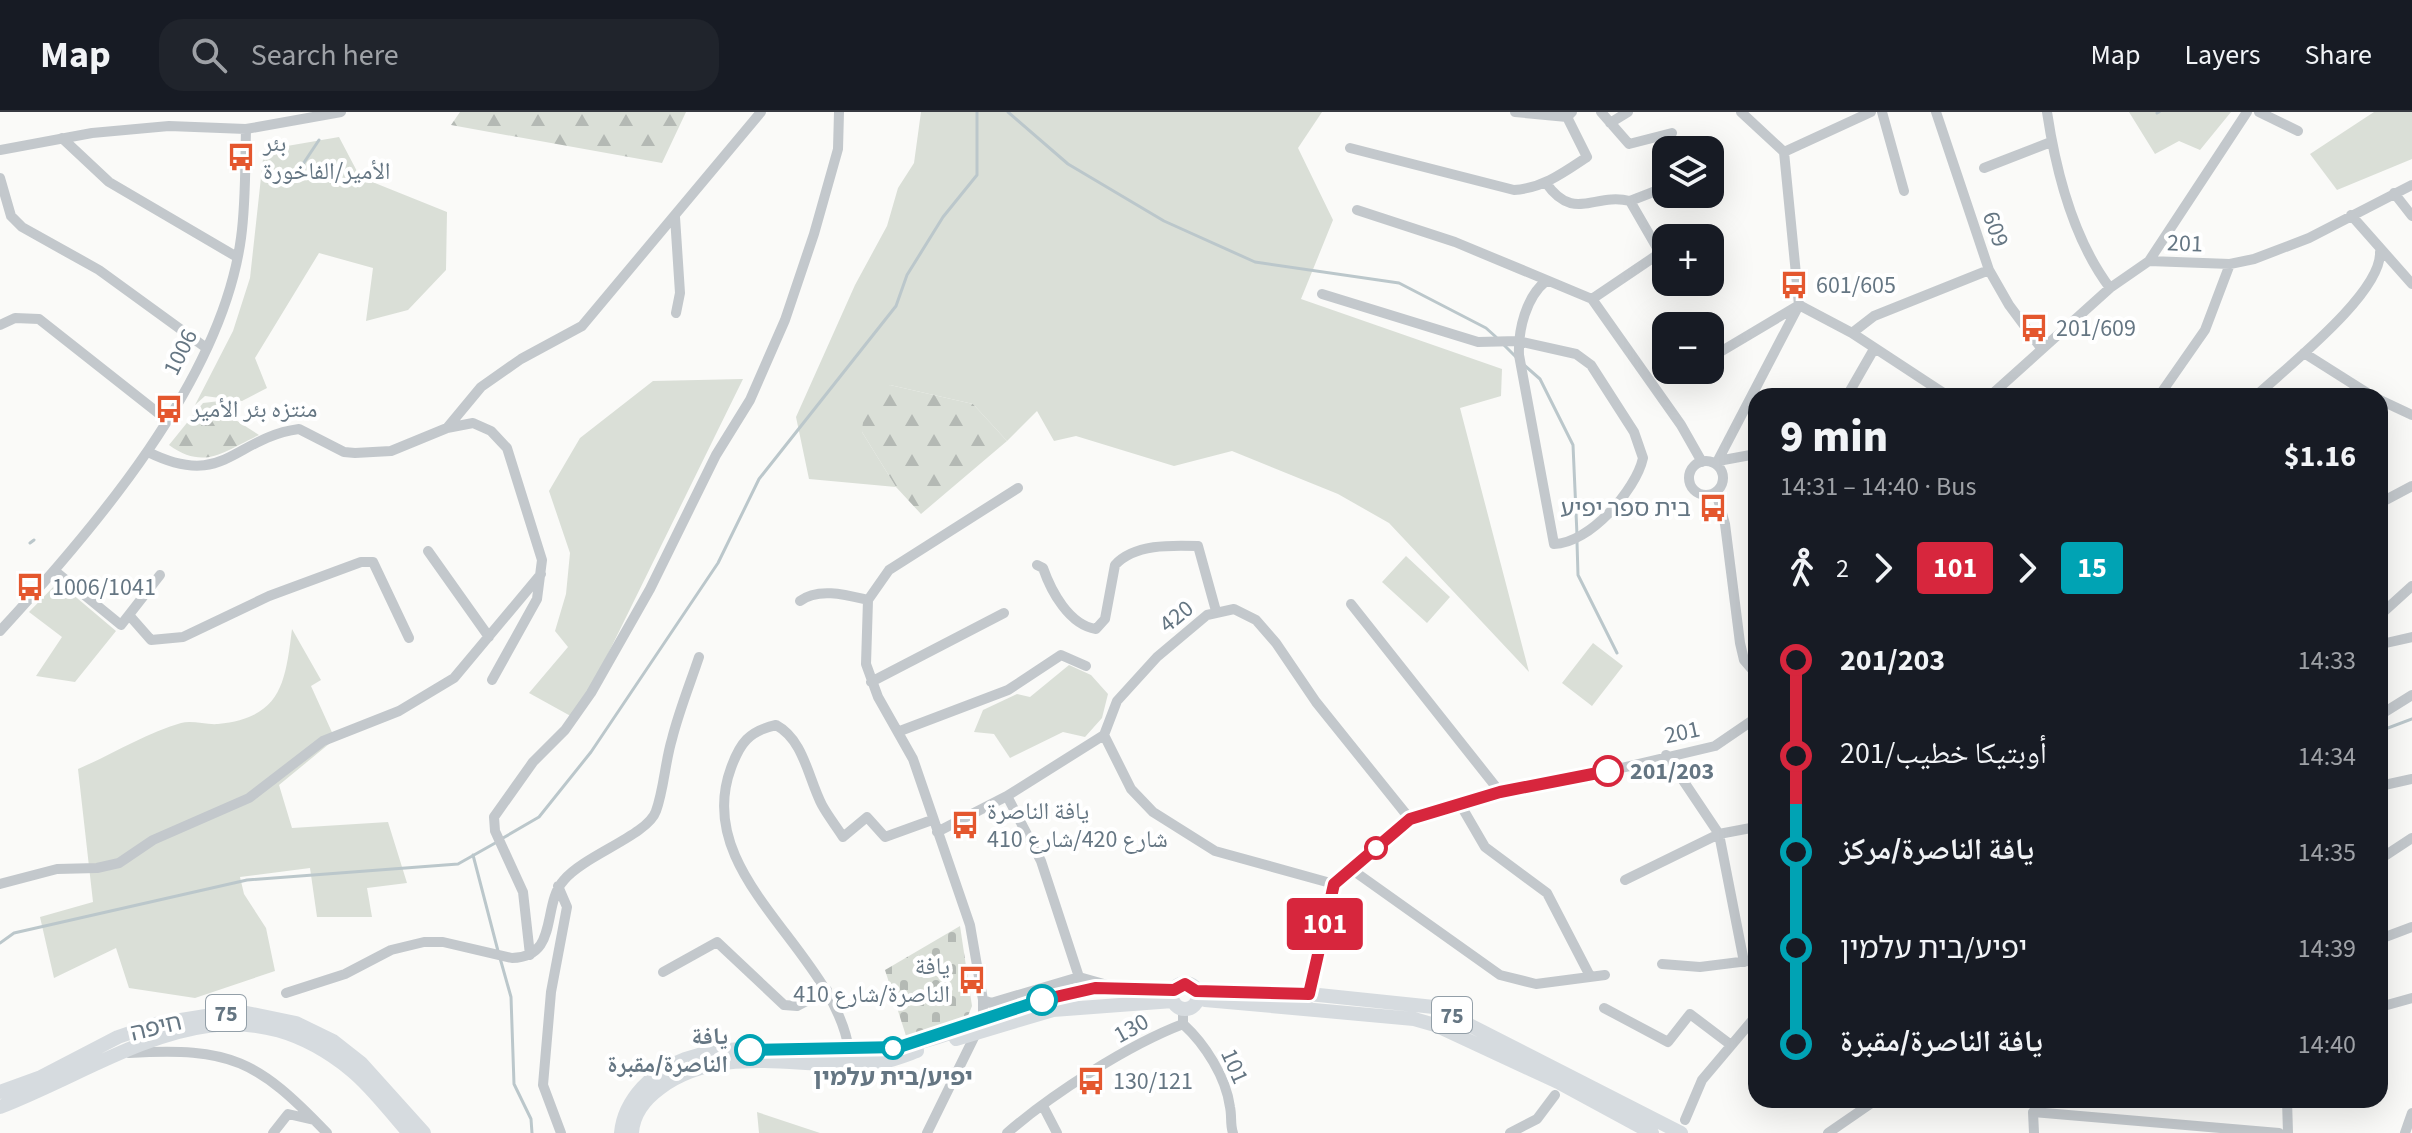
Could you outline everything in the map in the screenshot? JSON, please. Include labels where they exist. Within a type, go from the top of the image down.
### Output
[{"type":"highway","name":"75","points":[[1178,1006],[1185,984],[1196,996],[1434,1007],[1683,1126]]},
{"type":"highway","name":"75","points":[[632,1133],[638,1111],[647,1098],[670,1081],[699,1068],[750,1061],[881,1062],[1059,995],[1095,988],[1116,989],[1178,1006]]},
{"type":"highway","name":"75","points":[[621,1133],[628,1107],[640,1090],[684,1059],[750,1050],[849,1050],[910,1045],[980,1025],[1053,1010],[1192,1007],[1196,996]]},
{"type":"highway","name":"75","points":[[1308,1001],[1435,1025],[1560,1083],[1652,1133]]},
{"type":"highway","name":"חיפה","points":[[0,1092],[41,1077],[118,1037],[156,1024],[237,1011],[296,1023],[333,1041],[361,1063],[424,1133]]},
{"type":"highway","name":"חיפה","points":[[0,1107],[61,1082],[151,1038],[236,1022],[290,1033],[326,1051],[354,1071],[409,1133]]},
{"type":"street","points":[[169,126],[173,112]]},
{"type":"street","points":[[0,150],[62,138],[169,126],[246,129],[341,112]]},
{"type":"street","points":[[447,428],[481,387],[521,359],[582,326],[761,112]]},
{"type":"street","points":[[530,955],[523,892],[495,831],[494,817],[533,762],[565,730],[591,693],[650,589],[716,455],[750,400],[785,320],[814,234],[838,149],[839,112]]},
{"type":"street","points":[[1350,148],[1514,190],[1546,183],[1587,157],[1569,115],[1515,112]]},
{"type":"street","points":[[1601,112],[1629,144],[1672,133]]},
{"type":"street","points":[[1610,123],[1628,112]]},
{"type":"street","points":[[1741,112],[1784,152],[1799,305],[1756,388]]},
{"type":"street","points":[[1784,152],[1871,112]]},
{"type":"street","points":[[1882,112],[1904,191]]},
{"type":"street","name":"609","points":[[1936,112],[1989,270],[2009,305],[2041,348]]},
{"type":"street","points":[[2047,112],[2051,142],[2087,253],[2110,288]]},
{"type":"street","points":[[2149,261],[2247,112]]},
{"type":"street","points":[[2259,112],[2298,131]]},
{"type":"street","name":"1006","points":[[0,631],[55,571],[148,452],[205,347],[232,281],[237,257],[245,194],[246,129]]},
{"type":"street","points":[[62,138],[109,182],[237,257]]},
{"type":"street","points":[[1984,168],[2051,142]]},
{"type":"street","points":[[0,178],[11,216],[22,227],[99,270],[205,347]]},
{"type":"street","points":[[1546,183],[1563,203],[1573,205],[1620,198],[1630,201],[1652,192]]},
{"type":"street","name":"201","points":[[1998,388],[2110,288],[2149,261],[2230,264],[2309,238],[2412,185]]},
{"type":"street","points":[[2394,193],[2412,216]]},
{"type":"street","points":[[1592,299],[1660,253],[1630,201]]},
{"type":"street","points":[[1357,210],[1455,242],[1592,299],[1681,425],[1702,462]]},
{"type":"street","points":[[2351,215],[2380,252],[2412,284]]},
{"type":"street","points":[[675,217],[680,293],[676,313]]},
{"type":"street","points":[[2265,388],[2366,290],[2381,264],[2380,252]]},
{"type":"street","points":[[2165,388],[2205,330],[2230,264]]},
{"type":"street","points":[[1852,333],[1874,316],[1989,270]]},
{"type":"street","points":[[1322,294],[1478,342],[1518,341],[1565,350],[1591,365],[1641,445],[1639,474],[1630,490],[1579,537],[1563,544],[1554,544],[1518,341],[1531,299],[1546,281]]},
{"type":"street","points":[[1799,305],[1852,333],[1935,388]]},
{"type":"street","points":[[1724,350],[1799,305]]},
{"type":"street","points":[[0,325],[15,318],[39,319],[167,420]]},
{"type":"street","points":[[1852,388],[1874,349]]},
{"type":"street","points":[[2304,353],[2359,388]]},
{"type":"street","points":[[1748,403],[1717,463],[1723,478],[1716,492],[1725,524],[1740,643],[1748,665]]},
{"type":"street","points":[[2388,404],[2412,415]]},
{"type":"street","points":[[148,452],[189,468],[207,466],[291,430],[307,431],[344,452],[355,453],[391,451],[447,428],[473,423],[484,427],[507,448],[542,560],[537,599],[492,680]]},
{"type":"street","points":[[1716,492],[1706,495],[1692,488],[1690,472],[1702,462],[1717,463],[1748,456]]},
{"type":"street","points":[[2388,499],[2412,486]]},
{"type":"street","points":[[927,1133],[980,1025],[983,1000],[970,925],[900,731],[871,682],[866,664],[868,600],[889,570],[1018,488]]},
{"type":"street","points":[[1037,565],[1043,568],[1052,594],[1080,623],[1096,629],[1105,619],[1115,565],[1121,558],[1136,549],[1198,546],[1216,611]]},
{"type":"street","points":[[428,551],[489,637]]},
{"type":"street","points":[[129,615],[151,640],[167,641],[282,591],[361,562],[373,562],[409,638]]},
{"type":"street","points":[[55,571],[121,625],[160,575]]},
{"type":"street","points":[[0,884],[57,869],[97,868],[119,863],[153,840],[249,798],[323,741],[399,711],[454,678],[541,574]]},
{"type":"street","points":[[2388,608],[2412,586]]},
{"type":"street","points":[[800,601],[809,595],[831,594],[868,600]]},
{"type":"street","points":[[1351,604],[1500,792]]},
{"type":"street","name":"420","points":[[1104,735],[1117,701],[1157,657],[1216,611],[1234,609],[1256,620],[1410,819]]},
{"type":"street","points":[[871,682],[1004,613]]},
{"type":"street","points":[[2388,643],[2412,637]]},
{"type":"street","points":[[900,731],[1008,690],[1061,655],[1086,666]]},
{"type":"street","points":[[286,993],[345,974],[391,950],[424,942],[443,942],[512,958],[530,955],[547,936],[552,898],[558,886],[584,860],[642,829],[656,813],[671,740],[699,657]]},
{"type":"street","points":[[2388,710],[2412,695]]},
{"type":"street","name":"201","points":[[1334,884],[1410,819],[1500,792],[1579,778],[1666,755],[1715,746],[1748,723]]},
{"type":"street","points":[[849,1050],[847,1037],[827,990],[752,886],[727,837],[722,818],[727,777],[739,746],[763,728],[776,725],[785,730],[799,748],[822,804],[843,837],[867,817],[885,837],[932,820]]},
{"type":"street","points":[[937,832],[1007,796],[1104,735],[1127,783],[1153,812],[1215,851],[1334,884],[1308,1001]]},
{"type":"street","points":[[1666,755],[1719,834],[1748,953]]},
{"type":"street","points":[[2388,784],[2412,779]]},
{"type":"street","points":[[1007,796],[1041,861],[1079,977]]},
{"type":"street","points":[[1460,804],[1485,847],[1547,893],[1590,976]]},
{"type":"street","points":[[1625,880],[1719,834],[1748,829]]},
{"type":"street","points":[[2388,854],[2412,838]]},
{"type":"street","points":[[1351,869],[1500,975],[1536,984],[1605,975]]},
{"type":"street","points":[[558,886],[567,907],[551,992],[543,1085],[561,1133]]},
{"type":"street","points":[[2388,936],[2412,927]]},
{"type":"street","points":[[663,972],[717,942],[784,1005],[797,1006],[827,990]]},
{"type":"street","points":[[1662,964],[1700,967],[1748,961]]},
{"type":"street","points":[[983,1000],[991,1003],[1079,977],[1093,978],[1116,989]]},
{"type":"street","points":[[2388,1005],[2412,998]]},
{"type":"street","name":"130","points":[[1007,1133],[1043,1106],[1143,1042],[1178,1006]]},
{"type":"street","name":"101","points":[[1178,1006],[1223,1083],[1230,1105],[1233,1133]]},
{"type":"street","points":[[1604,1008],[1668,1042],[1690,1014],[1731,1045]]},
{"type":"street","points":[[1683,1126],[1702,1080],[1748,1025]]},
{"type":"street","points":[[151,1038],[146,1044],[159,1052]]},
{"type":"street","points":[[111,1055],[199,1053],[247,1064],[289,1093],[327,1133]]},
{"type":"street","points":[[1510,1133],[1537,1119],[1555,1095]]},
{"type":"street","points":[[1043,1106],[1057,1133]]},
{"type":"street","points":[[1828,1133],[1864,1108]]},
{"type":"street","points":[[2033,1108],[2034,1133]]},
{"type":"street","points":[[2287,1108],[2288,1133]]},
{"type":"street","points":[[2033,1112],[2279,1133]]},
{"type":"street","points":[[273,1133],[291,1113],[316,1121]]},
{"type":"street","points":[[2405,1133],[2412,1113]]},
{"type":"green space","points":[[460,112],[686,112],[662,163],[451,125]]},
{"type":"green space","points":[[921,112],[1322,112],[1298,148],[1333,220],[1301,299],[1502,369],[1501,396],[1460,408],[1529,672],[1389,523],[1338,494],[1232,451],[1174,466],[1076,436],[1054,441],[1037,411],[1007,441],[973,404],[890,385],[862,432],[896,487],[809,479],[796,417],[855,285],[887,226],[898,188],[914,163]]},
{"type":"green space","points":[[2129,112],[2231,112],[2200,150],[2179,141],[2155,154]]},
{"type":"green space","points":[[2374,112],[2412,112],[2412,159],[2337,190],[2310,154]]},
{"type":"green space","points":[[339,137],[360,177],[447,212],[446,270],[408,310],[366,321],[373,268],[319,253],[255,358],[267,388],[242,401],[205,396],[195,405],[233,331],[250,278],[264,150]]},
{"type":"green space","points":[[743,379],[576,719],[529,693],[568,647],[555,631],[566,594],[570,553],[549,491],[580,438],[653,381]]},
{"type":"green space","points":[[890,385],[973,404],[1007,441],[921,514],[896,487],[862,432],[865,400]]},
{"type":"green space","points":[[220,401],[237,407],[231,417],[259,435],[214,456],[193,457],[169,445],[203,403]]},
{"type":"green space","points":[[1406,556],[1450,597],[1427,623],[1382,582]]},
{"type":"green space","points":[[58,582],[116,631],[75,682],[36,676],[62,637],[29,612]]},
{"type":"green space","points":[[292,629],[321,680],[311,686],[335,739],[279,785],[292,828],[388,822],[407,883],[367,888],[372,917],[317,917],[310,868],[240,877],[244,894],[266,928],[275,971],[195,998],[129,988],[116,948],[54,978],[40,917],[93,902],[78,769],[168,727],[190,722],[218,724],[255,714],[267,706],[282,682]]},
{"type":"green space","points":[[1593,643],[1623,666],[1592,706],[1562,683]]},
{"type":"green space","points":[[1069,665],[1091,675],[1108,694],[1102,718],[1085,737],[1063,732],[1010,758],[994,734],[974,732],[983,710],[1017,694],[1030,697]]},
{"type":"green space","points":[[960,926],[972,1006],[968,1016],[907,1039],[885,970]]},
{"type":"green space","points":[[757,1112],[820,1133],[759,1133]]},
{"type":"waterway","points":[[503,838],[539,817],[591,752],[718,563],[759,479],[896,306],[907,275],[943,217],[977,175],[977,112]]},
{"type":"waterway","points":[[1008,112],[1068,164],[1164,221],[1255,262],[1399,283],[1486,328],[1496,337]]},
{"type":"waterway","points":[[293,179],[319,140]]},
{"type":"waterway","points":[[1504,345],[1516,357]]},
{"type":"waterway","points":[[1524,365],[1540,379],[1573,445],[1577,535]]},
{"type":"waterway","points":[[30,543],[34,540]]},
{"type":"waterway","points":[[1577,542],[1578,575],[1617,653]]},
{"type":"waterway","points":[[2388,728],[2412,719]]},
{"type":"waterway","points":[[0,943],[14,933],[247,880],[458,864],[497,842]]},
{"type":"waterway","points":[[473,855],[498,951]]},
{"type":"waterway","points":[[500,958],[511,997],[514,1084],[531,1119],[532,1133]]},
{"type":"bus line","name":"101","points":[[1042,1000],[1095,988],[1174,990],[1185,984],[1196,991],[1309,994],[1334,884],[1410,819],[1500,792],[1608,771]]},
{"type":"bus line","name":"15","points":[[750,1050],[877,1050],[899,1047],[1042,1000]]},
{"type":"place","name":"بئر الأمير/الفاخورة","points":[[241,157]]},
{"type":"place","name":"601/605","points":[[1794,285]]},
{"type":"place","name":"201/609","points":[[2034,328]]},
{"type":"place","name":"منتزه بئر الأمير","points":[[169,409]]},
{"type":"place","name":"בית ספר יפיע","points":[[1713,508]]},
{"type":"place","name":"1006/1041","points":[[30,587]]},
{"type":"place","name":"201/203","points":[[1608,771]]},
{"type":"place","name":"يافة الناصرة شارع 420/شارع 410","points":[[965,825]]},
{"type":"place","name":"يافة الناصرة/شارع 410","points":[[972,980]]},
{"type":"place","name":"יפיע/בית עלמין","points":[[893,1048]]},
{"type":"place","name":"يافة الناصرة/مقبرة","points":[[750,1050]]},
{"type":"place","name":"130/121","points":[[1091,1081]]}]
